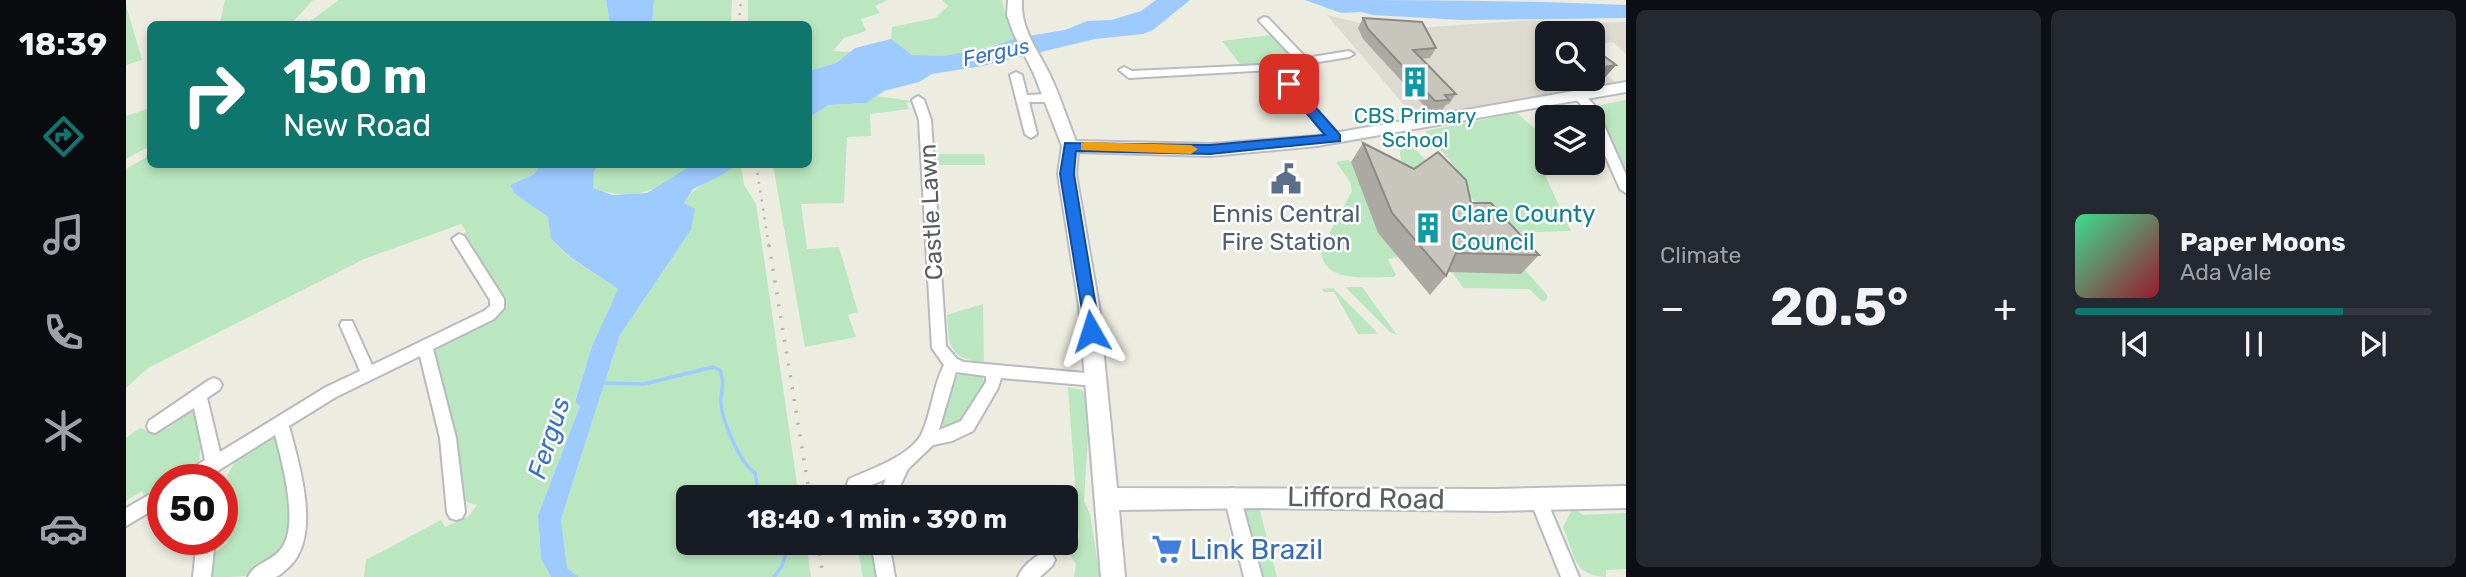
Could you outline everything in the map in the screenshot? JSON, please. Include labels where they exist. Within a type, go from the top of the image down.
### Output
[{"type":"main road","points":[[1015,0],[1014,15],[1020,32],[1034,58],[1070,146],[1067,174],[1089,306],[1112,577]]},
{"type":"main road","points":[[1070,146],[1210,150],[1335,138],[1626,87]]},
{"type":"main road","name":"Lifford Road","points":[[1106,498],[1143,500],[1232,496],[1538,500],[1626,497]]},
{"type":"street","points":[[1264,20],[1303,61]]},
{"type":"street","points":[[1125,70],[1129,75],[1273,66],[1349,54]]},
{"type":"street","points":[[1273,66],[1335,138]]},
{"type":"street","points":[[1016,75],[1031,134]]},
{"type":"street","points":[[1579,96],[1590,107],[1626,189]]},
{"type":"street","points":[[1022,99],[1051,98]]},
{"type":"street","name":"Castle Lawn","points":[[918,100],[925,120],[939,348],[952,364]]},
{"type":"street","points":[[199,395],[214,464],[280,422],[368,373],[489,315],[497,308],[497,299],[458,239]]},
{"type":"street","points":[[347,325],[368,373]]},
{"type":"street","points":[[425,347],[448,438],[456,512]]},
{"type":"street","points":[[892,485],[902,464],[928,439],[952,364],[1096,380]]},
{"type":"street","points":[[928,439],[952,434],[967,426],[993,383],[995,370]]},
{"type":"street","points":[[155,426],[214,385]]},
{"type":"street","points":[[257,577],[282,562],[293,547],[295,534],[297,516],[289,458],[280,422]]},
{"type":"street","points":[[855,484],[902,464]]},
{"type":"street","points":[[1232,496],[1253,577]]},
{"type":"street","points":[[1538,500],[1570,577]]},
{"type":"street","points":[[126,518],[147,505]]},
{"type":"street","points":[[202,577],[204,555]]},
{"type":"street","points":[[882,555],[886,577]]},
{"type":"street","points":[[1027,577],[1046,560]]},
{"type":"shaded area","points":[[1327,15],[1360,23],[1415,28],[1534,20],[1542,21],[1535,21],[1535,91],[1572,91],[1416,119]]},
{"type":"shaded area","points":[[1626,22],[1626,54],[1613,42],[1605,43],[1605,23]]},
{"type":"shaded area","points":[[1605,74],[1617,83],[1605,85]]},
{"type":"green space","points":[[225,0],[313,0],[294,21],[221,21]]},
{"type":"green space","points":[[339,0],[606,0],[610,21],[310,21]]},
{"type":"green space","points":[[654,0],[732,0],[731,21],[652,21]]},
{"type":"green space","points":[[748,0],[888,0],[875,6],[880,13],[861,19],[866,31],[844,38],[833,51],[850,52],[836,63],[812,70],[812,21],[748,21]]},
{"type":"green space","points":[[942,0],[1002,0],[1007,21],[1016,38],[965,53],[937,57],[913,55],[891,39],[892,27],[935,18],[948,6]]},
{"type":"green space","points":[[126,5],[142,60],[126,65]]},
{"type":"green space","points":[[1271,31],[1295,59],[1238,67],[1236,65],[1240,64],[1222,41],[1270,35],[1268,32]]},
{"type":"green space","points":[[876,96],[913,101],[906,103],[909,109],[870,114],[871,136],[847,137],[844,203],[801,204],[807,249],[839,247],[858,312],[848,315],[856,337],[805,347],[774,168],[812,168],[812,115],[829,105],[866,103]]},
{"type":"green space","points":[[1626,100],[1626,173],[1605,127],[1605,105],[1601,105]]},
{"type":"green space","points":[[147,109],[147,148],[126,159],[126,116]]},
{"type":"green space","points":[[1517,113],[1535,129],[1535,175],[1545,175],[1571,231],[1503,233],[1458,183],[1403,173],[1398,140],[1405,138],[1442,178],[1461,174],[1425,131]]},
{"type":"green space","points":[[937,154],[984,154],[985,165],[938,165]]},
{"type":"green space","points":[[147,157],[147,168],[539,168],[534,174],[510,185],[515,194],[549,217],[551,239],[569,257],[618,289],[592,346],[575,401],[580,406],[538,515],[541,559],[551,577],[364,577],[366,560],[441,520],[445,527],[469,516],[477,505],[460,500],[455,431],[435,352],[452,338],[498,316],[505,308],[506,299],[464,235],[466,231],[461,224],[364,259],[148,368],[126,388],[126,169]]},
{"type":"green space","points":[[1336,162],[1351,162],[1378,233],[1399,257],[1388,259],[1396,275],[1393,277],[1348,276],[1329,268],[1323,260],[1321,249],[1352,191],[1350,182]]},
{"type":"green space","points":[[596,168],[688,168],[657,187],[634,194],[592,188]]},
{"type":"green space","points":[[732,168],[741,168],[744,185],[756,204],[797,485],[676,485],[676,555],[808,555],[811,577],[579,577],[567,568],[561,519],[620,335],[691,230],[684,203],[695,190]]},
{"type":"green space","points":[[1475,213],[1547,295],[1547,299],[1543,302],[1529,289],[1463,288],[1452,272]]},
{"type":"green space","points":[[1345,287],[1362,287],[1397,335],[1390,332]]},
{"type":"green space","points":[[1333,288],[1377,334],[1358,334],[1334,292],[1324,292],[1322,289]]},
{"type":"green space","points":[[983,304],[984,362],[963,358],[953,349],[947,315]]},
{"type":"green space","points":[[960,374],[983,377],[985,388],[965,420],[945,428],[942,423],[950,379]]},
{"type":"green space","points":[[1068,387],[1082,390],[1090,405],[1084,501],[1090,514],[1100,577],[1074,577],[1076,564],[1070,555],[1078,555],[1079,538],[1078,485],[1075,485]]},
{"type":"green space","points":[[192,409],[200,447],[198,464],[147,464],[147,499],[142,491],[126,501],[126,438],[140,428],[154,434],[168,428]]},
{"type":"green space","points":[[274,434],[279,439],[288,499],[286,536],[279,552],[266,566],[246,576],[209,577],[212,555],[238,555],[238,464],[232,464],[229,460]]},
{"type":"green space","points":[[1246,503],[1259,507],[1277,577],[1260,577],[1243,509]]},
{"type":"green space","points":[[1576,509],[1583,515],[1626,513],[1626,569],[1606,570],[1606,577],[1587,572],[1576,562],[1563,527],[1572,510]]},
{"type":"green space","points":[[859,555],[875,555],[878,577],[863,577]]},
{"type":"water","points":[[606,0],[654,0],[652,21],[610,21]]},
{"type":"water","name":"Fergus","points":[[1156,0],[1190,0],[1153,30],[1143,34],[1095,39],[982,66],[932,74],[919,82],[884,91],[866,103],[829,105],[812,115],[812,70],[836,63],[855,48],[891,39],[912,55],[944,56],[987,48],[1016,38],[1065,30],[1087,21],[1111,20],[1141,11]]},
{"type":"water","points":[[1305,0],[1506,1],[1626,5],[1626,18],[1462,20],[1361,12],[1341,13]]},
{"type":"water","points":[[539,168],[596,168],[593,188],[613,195],[647,193],[687,168],[732,168],[693,189],[684,203],[695,209],[691,230],[620,335],[561,519],[567,568],[579,577],[551,577],[541,559],[538,515],[580,406],[575,402],[592,346],[618,289],[570,257],[551,239],[548,217],[515,194],[510,185],[534,174]]},
{"type":"building","points":[[1363,18],[1422,22],[1436,48],[1413,50],[1456,94],[1445,95],[1449,100],[1435,101],[1368,29]]},
{"type":"building","points":[[1605,57],[1616,65],[1605,67]]},
{"type":"building","points":[[1363,143],[1414,169],[1438,152],[1466,180],[1471,203],[1491,203],[1539,255],[1456,253],[1446,276],[1392,213]]},
{"type":"waterway","points":[[603,383],[644,384],[713,367],[720,370],[723,384],[721,403],[725,420],[738,451],[755,473],[757,485]]},
{"type":"waterway","points":[[774,577],[785,555]]},
{"type":"railway","points":[[739,21],[741,0]]},
{"type":"railway","points":[[757,168],[769,247]]},
{"type":"railway","points":[[769,245],[808,485]]},
{"type":"railway","points":[[820,555],[823,577]]},
{"type":"slow traffic","points":[[1086,147],[1191,149]]},
{"type":"place","name":"CBS Primary School","points":[[1415,82]]},
{"type":"place","name":"Ennis Central Fire Station","points":[[1286,179]]},
{"type":"place","name":"Clare County Council","points":[[1428,228]]},
{"type":"place","name":"Link Brazil","points":[[1167,549]]},
{"type":"route","points":[[1091,331],[1067,174],[1070,146],[1210,150],[1335,138],[1289,84]]}]
